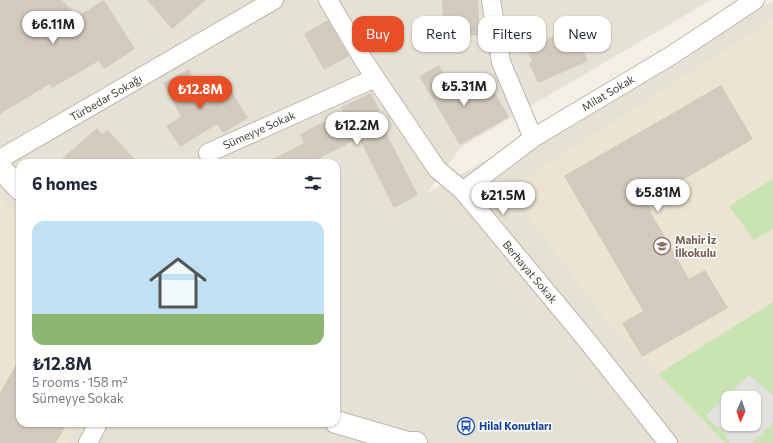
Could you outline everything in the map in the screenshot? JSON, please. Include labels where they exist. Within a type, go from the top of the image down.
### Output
[{"type":"street","name":"Türbedar Sokağı","points":[[0,159],[272,0]]},
{"type":"street","name":"Berhayat Sokak","points":[[328,0],[375,78],[437,169],[463,191],[585,338],[668,443]]},
{"type":"street","points":[[491,0],[501,62],[533,138]]},
{"type":"street","name":"Milat Sokak","points":[[463,191],[533,138],[672,55],[755,0]]},
{"type":"street","name":"Sümeyye Sokak","points":[[208,153],[375,78]]},
{"type":"street","points":[[0,168],[16,186]]},
{"type":"street","points":[[340,423],[408,443],[416,443]]},
{"type":"street","points":[[88,443],[96,427]]},
{"type":"shaded area","name":"Hilal Konutları","points":[[0,0],[711,0],[461,147],[427,193],[773,1],[773,443],[0,443]]},
{"type":"shaded area","name":"Mahir İz İlkokulu","points":[[773,19],[773,302],[658,374],[606,320],[508,189]]},
{"type":"shaded area","points":[[0,198],[16,216],[16,427],[78,427],[68,443],[0,443]]},
{"type":"shaded area","points":[[749,375],[773,395],[773,422],[752,443],[730,443],[722,431],[761,431],[761,391],[732,391]]},
{"type":"shaded area","points":[[721,402],[721,430],[706,416]]},
{"type":"green space","points":[[773,179],[773,229],[754,240],[729,206]]},
{"type":"green space","points":[[773,302],[773,443],[725,443],[658,374]]},
{"type":"building","points":[[0,0],[62,0],[78,16],[104,0],[135,49],[104,69],[99,61],[52,88],[50,84],[0,114]]},
{"type":"building","points":[[147,0],[206,0],[172,29]]},
{"type":"building","points":[[442,0],[478,0],[478,35],[470,35],[470,16],[443,16]]},
{"type":"building","points":[[328,20],[349,56],[324,70],[304,34]]},
{"type":"building","points":[[554,36],[554,52],[584,52],[588,61],[538,83],[529,63],[532,62],[528,52],[546,52],[546,39]]},
{"type":"building","points":[[439,65],[453,89],[458,86],[466,100],[491,86],[509,117],[460,145],[419,76]]},
{"type":"building","points":[[189,69],[207,104],[230,89],[248,118],[223,133],[217,124],[180,147],[166,126],[181,117],[163,83]]},
{"type":"building","points":[[721,85],[753,139],[647,201],[652,210],[650,211],[689,279],[705,270],[728,308],[642,357],[622,323],[643,311],[564,176]]},
{"type":"building","points":[[371,93],[380,111],[376,113],[418,195],[394,208],[359,138],[318,159],[274,159],[304,143],[300,134],[343,112],[341,107]]},
{"type":"building","points":[[97,128],[102,134],[108,130],[134,159],[62,159]]},
{"type":"building","points":[[16,364],[16,427],[65,427],[56,443],[0,443],[0,393]]},
{"type":"place","name":"Mahir İz İlkokulu","points":[[662,246]]},
{"type":"place","name":"Hilal Konutları","points":[[466,426]]}]
